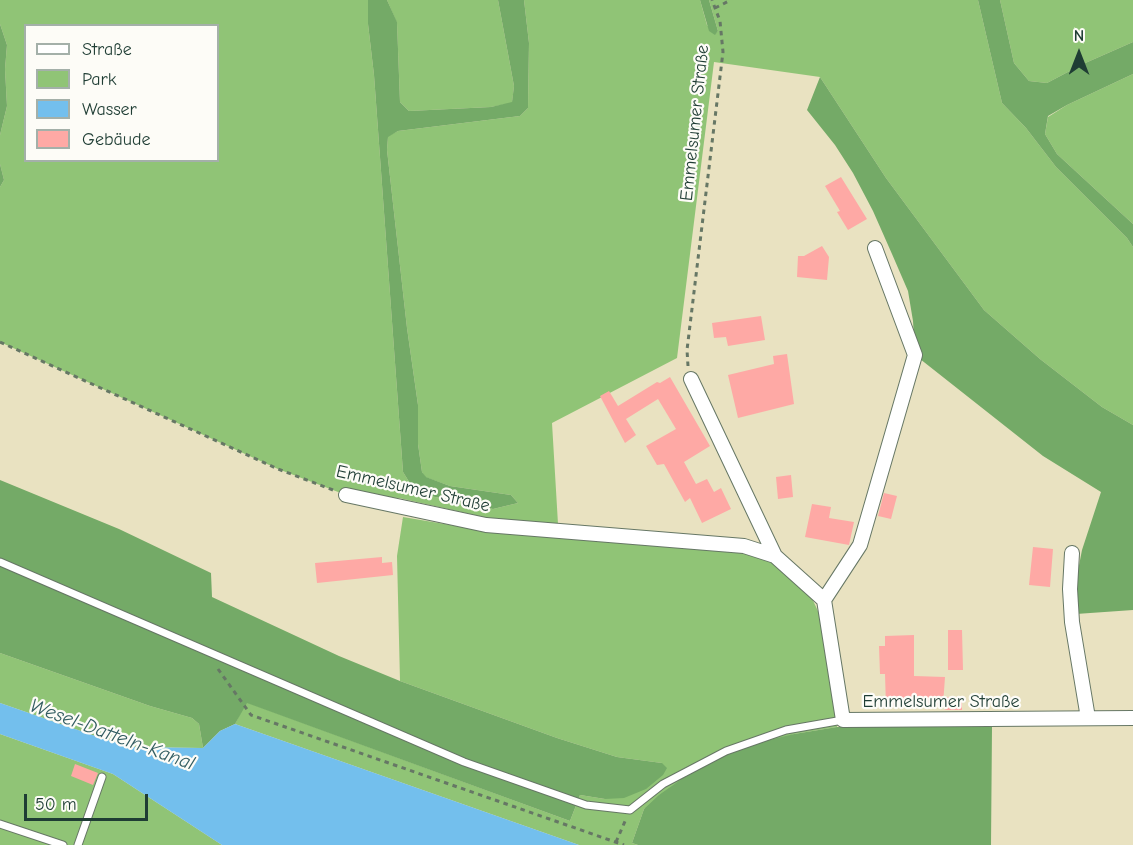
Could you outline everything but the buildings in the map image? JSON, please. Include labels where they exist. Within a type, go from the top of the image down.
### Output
[{"type":"street","points":[[824,600],[860,545],[915,355],[875,248]]},
{"type":"street","name":"Emmelsumer Straße","points":[[691,379],[775,556],[824,600],[843,720],[1133,718]]},
{"type":"street","name":"Emmelsumer Straße","points":[[346,495],[486,525],[744,546],[775,556]]},
{"type":"street","points":[[1072,553],[1070,589],[1072,622],[1088,718]]},
{"type":"lane","points":[[0,562],[464,762],[586,805],[630,810],[663,784],[726,751],[786,730],[843,720]]},
{"type":"lane","points":[[78,845],[102,777]]},
{"type":"lane","points":[[0,824],[63,845]]},
{"type":"path","name":"Emmelsumer Straße","points":[[691,379],[687,350],[723,52],[720,21],[712,0]]},
{"type":"path","points":[[715,8],[731,0]]},
{"type":"path","name":"Emmelsumer Straße","points":[[0,342],[278,469],[346,495]]},
{"type":"path","points":[[205,651],[251,715],[624,845]]},
{"type":"path","points":[[616,842],[630,810]]},
{"type":"green space","points":[[0,0],[368,0],[403,472],[416,493],[493,509],[518,503],[511,495],[450,486],[425,477],[422,472],[418,444],[418,405],[387,150],[388,136],[398,131],[520,116],[528,108],[529,43],[524,0],[700,0],[707,25],[715,34],[718,31],[709,0],[978,0],[1002,103],[1026,128],[1056,167],[1127,238],[1133,247],[1133,425],[1102,407],[1040,359],[984,310],[886,178],[820,77],[714,62],[677,358],[552,423],[558,524],[488,518],[399,498],[346,495],[278,469],[0,342],[0,187],[4,180],[0,164],[0,135],[7,106],[5,69],[7,45],[0,24]]},
{"type":"green space","points":[[368,0],[387,0],[397,22],[400,102],[409,111],[491,107],[512,102],[514,86],[498,0],[524,0],[529,43],[528,108],[520,116],[398,131],[388,137],[387,150],[418,405],[418,444],[422,472],[426,477],[450,486],[511,495],[518,503],[493,509],[416,493],[403,472]]},
{"type":"green space","points":[[387,0],[498,0],[514,86],[512,103],[491,107],[409,111],[400,102],[397,23]]},
{"type":"green space","points":[[700,0],[709,0],[718,31],[715,35],[709,31]]},
{"type":"green space","points":[[978,0],[1000,0],[1014,63],[1029,81],[1047,83],[1133,42],[1133,74],[1048,116],[1045,134],[1057,154],[1133,224],[1133,247],[1127,238],[1056,167],[1026,128],[1002,103]]},
{"type":"green space","points":[[1000,0],[1133,0],[1133,42],[1047,83],[1029,81],[1014,63]]},
{"type":"green space","points":[[0,24],[7,45],[5,69],[7,106],[0,135]]},
{"type":"green space","points":[[1133,74],[1133,224],[1057,154],[1045,134],[1048,117],[1067,105]]},
{"type":"green space","points":[[820,77],[886,178],[984,310],[1040,359],[1102,407],[1133,425],[1133,610],[1076,614],[1074,591],[1082,550],[1101,492],[1043,456],[915,355],[908,291],[892,254],[853,173],[835,145],[807,110]]},
{"type":"green space","points":[[0,164],[4,180],[0,187]]},
{"type":"green space","points":[[0,480],[119,529],[211,573],[212,597],[339,656],[400,681],[557,738],[617,757],[662,763],[667,768],[663,775],[646,789],[624,798],[605,799],[580,795],[570,821],[247,703],[235,724],[220,731],[203,748],[199,724],[192,718],[150,706],[0,653]]},
{"type":"green space","points":[[403,517],[474,529],[738,552],[766,559],[785,570],[810,594],[823,622],[828,643],[837,727],[794,734],[644,809],[632,843],[638,845],[579,845],[235,724],[246,702],[570,821],[580,795],[605,799],[662,763],[617,757],[557,738],[400,681],[397,556]]},
{"type":"green space","points":[[0,653],[150,706],[192,718],[199,724],[203,748],[132,747],[0,703]]},
{"type":"green space","points":[[837,727],[992,727],[991,845],[638,845],[632,843],[644,809],[683,778],[719,758],[757,743]]},
{"type":"green space","points":[[0,734],[113,774],[222,845],[0,845]]},
{"type":"water","points":[[0,703],[132,747],[203,748],[220,731],[235,724],[579,845],[222,845],[113,774],[0,734]]},
{"type":"water label","name":"Wesel-Datteln-Kanal","points":[[112,735]]}]
